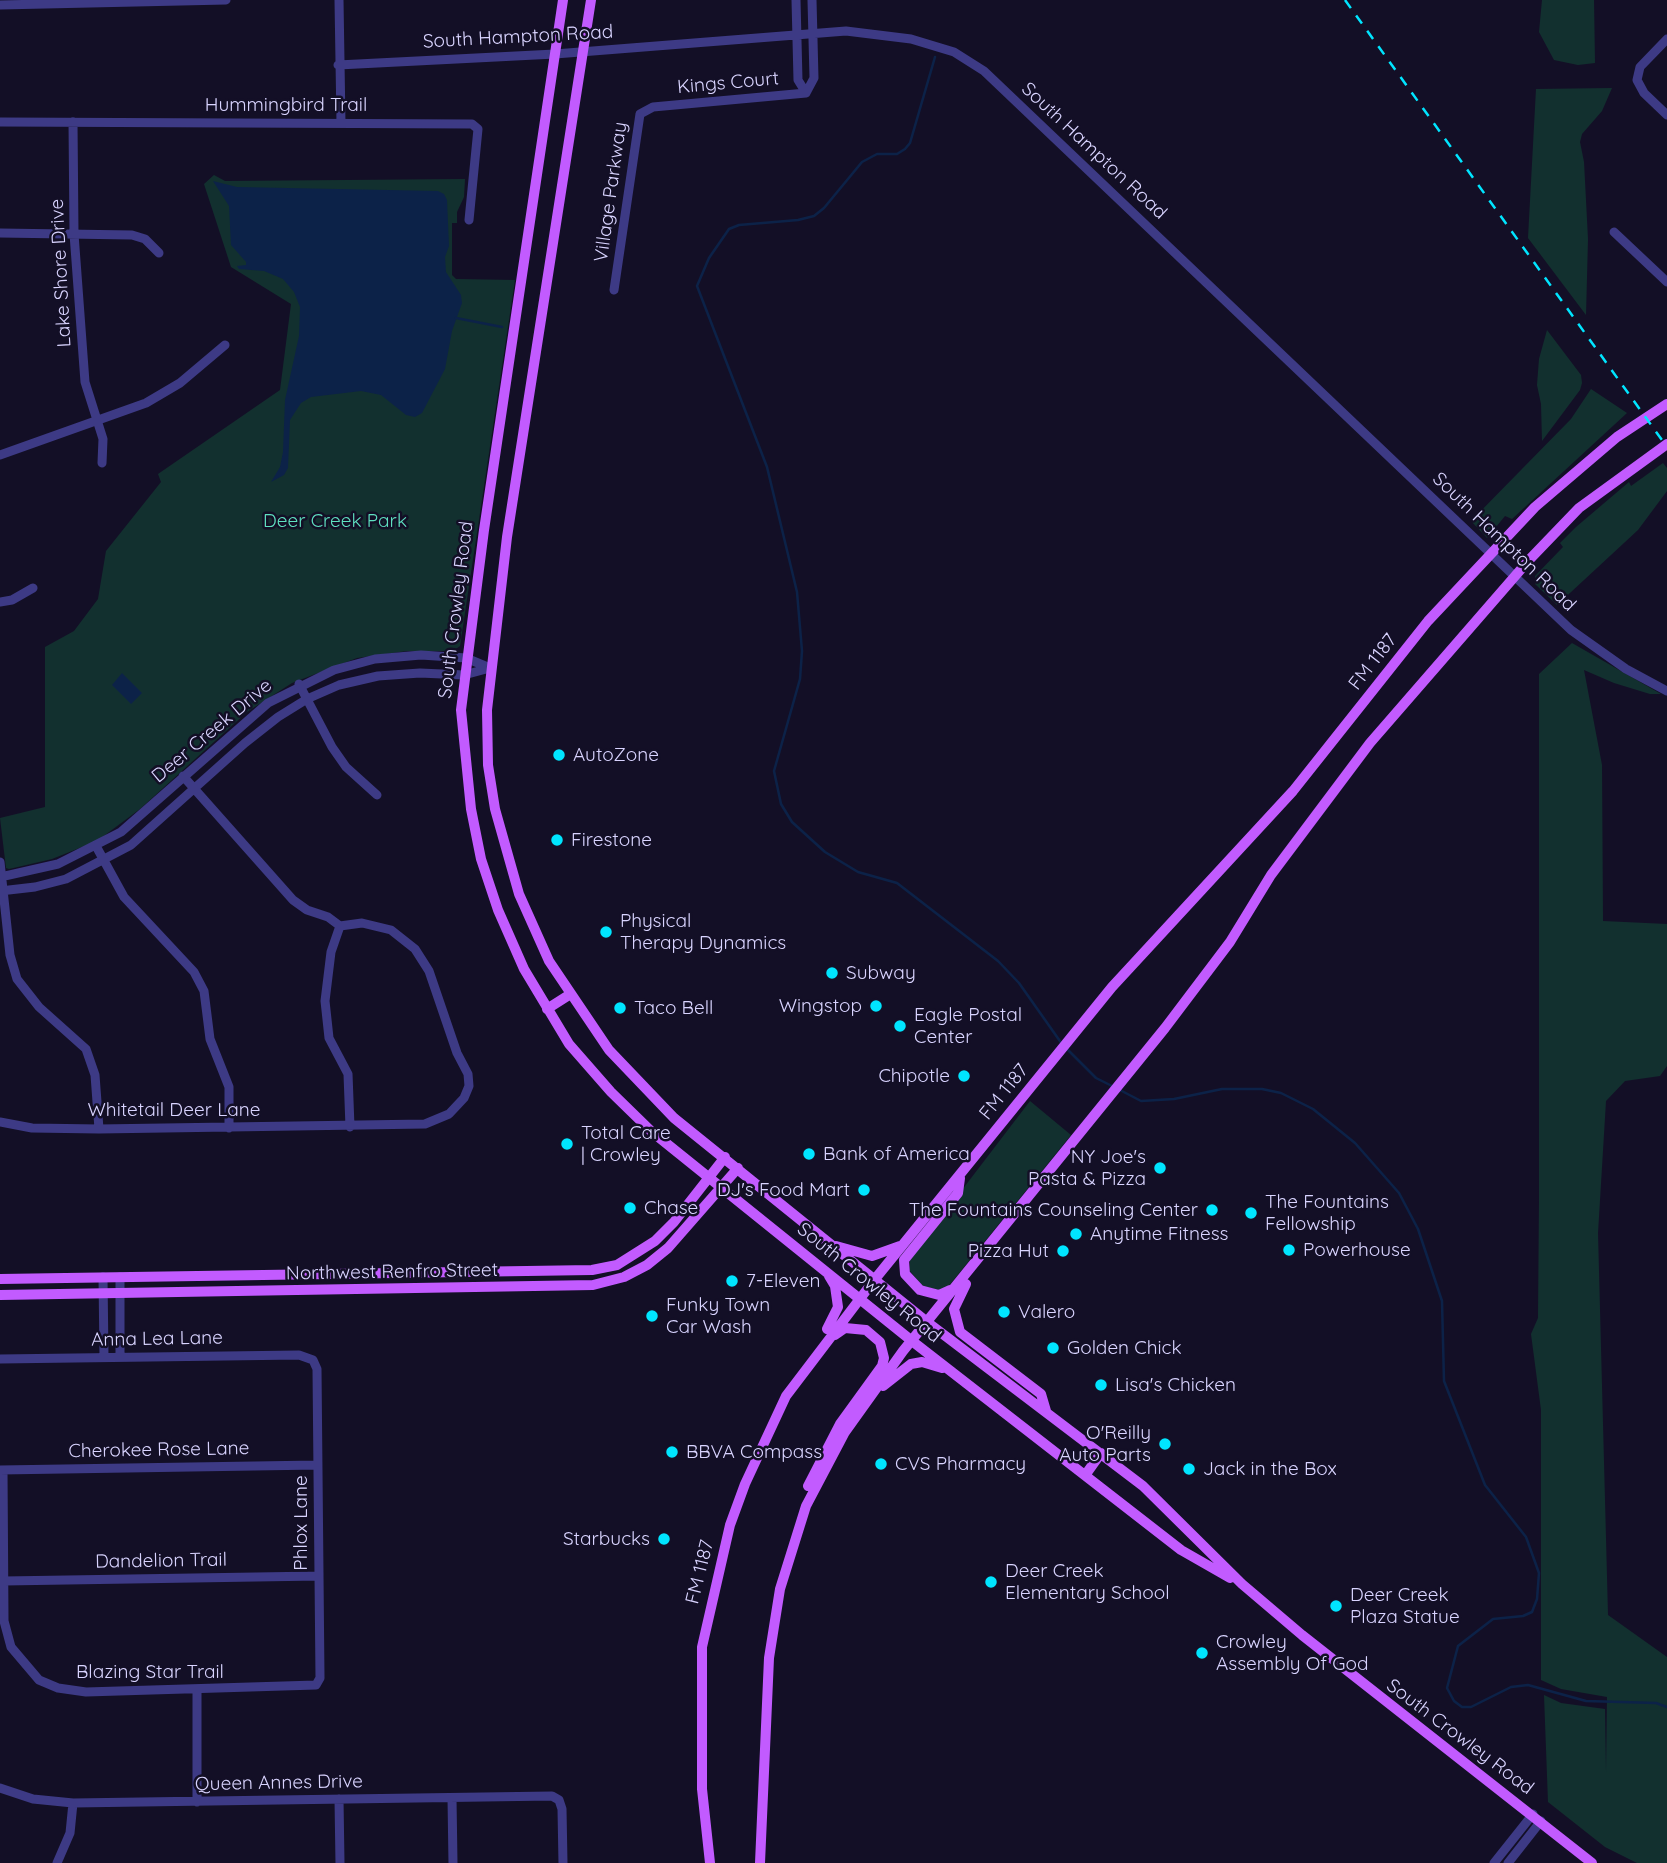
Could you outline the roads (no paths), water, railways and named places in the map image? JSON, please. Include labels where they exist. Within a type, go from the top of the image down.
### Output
[{"type":"main road","name":"South Crowley Road","points":[[563,0],[466,658],[461,710],[464,763],[481,859],[513,946],[569,1044],[650,1131],[912,1341],[1181,1550],[1242,1584]]},
{"type":"main road","name":"South Crowley Road","points":[[591,0],[490,668],[488,765],[495,809],[519,894],[549,961],[569,995],[609,1050],[674,1118],[927,1322],[1101,1453],[1163,1504],[1242,1584],[1447,1751],[1592,1863]]},
{"type":"main road","name":"FM 1187","points":[[710,1863],[702,1789],[702,1647],[730,1525],[745,1484],[786,1396],[823,1344],[1112,987],[1293,791],[1428,621],[1535,508],[1617,437],[1667,404]]},
{"type":"main road","points":[[760,1863],[769,1658],[780,1589],[799,1525],[831,1456],[874,1389],[1165,1028],[1230,942],[1271,875],[1370,743],[1580,508],[1667,444]]},
{"type":"main road","points":[[547,1009],[569,995]]},
{"type":"main road","name":"Northwest Renfro Street","points":[[0,1279],[592,1270],[617,1265],[655,1241],[725,1157]]},
{"type":"main road","points":[[1046,1411],[1041,1394],[960,1332],[954,1309],[963,1288],[1055,1175],[1056,1162]]},
{"type":"main road","name":"Northwest Renfro Street","points":[[0,1294],[551,1288],[593,1285],[624,1277],[647,1265],[668,1248],[738,1168]]},
{"type":"main road","points":[[960,1282],[944,1294],[932,1295],[914,1285],[904,1266],[908,1252],[957,1193],[961,1175]]},
{"type":"main road","points":[[833,1246],[872,1256],[903,1245]]},
{"type":"main road","points":[[617,1265],[624,1277]]},
{"type":"main road","points":[[786,1396],[787,1386],[836,1316],[838,1307],[835,1286],[826,1271]]},
{"type":"main road","points":[[799,1525],[797,1511],[819,1461],[884,1358],[880,1342],[859,1328],[845,1328],[823,1344]]},
{"type":"main road","points":[[874,1389],[883,1387],[911,1364],[931,1364],[955,1374]]},
{"type":"main road","points":[[1086,1474],[1101,1453]]},
{"type":"street","points":[[0,5],[226,0]]},
{"type":"street","points":[[339,0],[341,123]]},
{"type":"street","name":"Kings Court","points":[[796,0],[798,80],[806,93]]},
{"type":"street","name":"Kings Court","points":[[806,93],[814,78],[813,0]]},
{"type":"street","name":"South Hampton Road","points":[[338,65],[555,54],[846,31],[900,37],[939,47],[972,62],[1571,630],[1603,654],[1667,691]]},
{"type":"street","points":[[1667,39],[1640,67],[1637,80],[1644,93],[1667,115]]},
{"type":"street","name":"Kings Court","points":[[653,107],[806,93]]},
{"type":"street","name":"Village Parkway","points":[[614,290],[639,114],[653,107]]},
{"type":"street","name":"Hummingbird Trail","points":[[0,122],[472,124],[478,129],[469,220]]},
{"type":"street","name":"Lake Shore Drive","points":[[73,122],[74,234],[85,382],[103,439],[102,463]]},
{"type":"street","points":[[1614,232],[1667,282]]},
{"type":"street","points":[[0,233],[132,234],[145,239],[159,253]]},
{"type":"street","points":[[0,455],[146,403],[180,383],[225,345]]},
{"type":"street","points":[[0,602],[12,600],[33,588]]},
{"type":"street","name":"Deer Creek Drive","points":[[1,877],[58,864],[121,832],[268,702],[299,684],[334,670],[375,659],[421,655],[466,658],[490,668]]},
{"type":"street","name":"Deer Creek Drive","points":[[2,891],[66,879],[139,839],[270,723],[307,699],[339,685],[378,676],[420,673],[464,675],[490,668]]},
{"type":"street","points":[[299,684],[332,747],[346,767],[377,795]]},
{"type":"street","points":[[183,776],[293,900],[340,926],[331,952],[326,1001],[330,1038],[348,1074],[350,1127]]},
{"type":"street","points":[[96,846],[124,897],[194,972],[204,991],[210,1039],[229,1087],[229,1128]]},
{"type":"street","points":[[0,862],[9,955],[18,979],[39,1007],[86,1049],[95,1075],[99,1129]]},
{"type":"street","name":"Whitetail Deer Lane","points":[[0,1122],[32,1128],[99,1129],[350,1127],[438,1121],[460,1104],[469,1086],[468,1074],[457,1053],[429,971],[420,955],[391,930],[362,923],[340,926]]},
{"type":"street","points":[[120,1276],[120,1357]]},
{"type":"street","points":[[103,1277],[104,1357]]},
{"type":"street","name":"Anna Lea Lane","points":[[0,1359],[299,1355],[313,1360]]},
{"type":"street","name":"Phlox Lane","points":[[313,1360],[317,1369],[320,1678],[316,1685]]},
{"type":"street","name":"Cherokee Rose Lane","points":[[2,1470],[318,1465]]},
{"type":"street","name":"Blazing Star Trail","points":[[2,1470],[4,1621],[11,1647],[39,1680],[58,1688],[86,1692],[316,1685]]},
{"type":"street","name":"Dandelion Trail","points":[[4,1581],[319,1576]]},
{"type":"street","points":[[197,1690],[197,1801]]},
{"type":"street","name":"Queen Annes Drive","points":[[0,1788],[33,1799],[73,1803],[552,1796],[559,1800],[562,1809],[563,1863]]},
{"type":"street","points":[[452,1798],[453,1863]]},
{"type":"street","points":[[339,1799],[340,1863]]},
{"type":"street","points":[[57,1863],[70,1833],[73,1803]]},
{"type":"street","points":[[1494,1863],[1537,1818]]},
{"type":"street","points":[[1508,1863],[1537,1818]]},
{"type":"water","points":[[213,181],[237,187],[438,191],[444,194],[447,200],[449,246],[445,257],[446,272],[461,295],[462,303],[452,331],[445,369],[422,413],[415,417],[406,415],[381,395],[361,391],[311,397],[301,403],[290,420],[288,468],[284,475],[271,482],[280,467],[283,452],[285,400],[299,336],[300,307],[294,292],[283,279],[264,271],[239,269],[237,266],[246,265],[246,262],[231,245],[229,206]]},
{"type":"water","points":[[122,673],[142,693],[131,704],[112,685]]},
{"type":"waterway","points":[[935,57],[910,143],[905,149],[897,154],[877,154],[862,162],[824,208],[814,216],[739,225],[729,229],[709,258],[697,286],[767,467],[797,592],[802,651],[800,679],[774,771],[781,804],[792,822],[825,852],[858,872],[897,883],[998,961],[1019,983],[1062,1044]]},
{"type":"waterway","points":[[456,318],[502,327]]},
{"type":"waterway","points":[[1066,1048],[1096,1078],[1112,1086]]},
{"type":"waterway","points":[[1118,1089],[1141,1101],[1174,1099],[1222,1089],[1262,1089],[1281,1093],[1313,1109],[1355,1143],[1399,1193],[1418,1229],[1442,1301],[1444,1381],[1485,1485],[1526,1537],[1539,1573],[1537,1599],[1532,1612],[1523,1616],[1493,1619],[1458,1646],[1447,1688],[1454,1701],[1462,1707],[1471,1707],[1511,1687],[1528,1685],[1586,1701],[1656,1703],[1667,1707]]},
{"type":"railway","points":[[1345,0],[1667,447]]},
{"type":"place","name":"AutoZone","points":[[559,755]]},
{"type":"place","name":"Firestone","points":[[557,840]]},
{"type":"place","name":"Physical Therapy Dynamics","points":[[606,932]]},
{"type":"place","name":"Subway","points":[[832,973]]},
{"type":"place","name":"Wingstop","points":[[876,1006]]},
{"type":"place","name":"Taco Bell","points":[[620,1008]]},
{"type":"place","name":"Eagle Postal Center","points":[[900,1026]]},
{"type":"place","name":"Chipotle","points":[[964,1076]]},
{"type":"place","name":"Total Care | Crowley","points":[[567,1144]]},
{"type":"place","name":"Bank of America","points":[[809,1154]]},
{"type":"place","name":"NY Joe's Pasta & Pizza","points":[[1160,1168]]},
{"type":"place","name":"DJ's Food Mart","points":[[864,1190]]},
{"type":"place","name":"Chase","points":[[630,1208]]},
{"type":"place","name":"The Fountains Counseling Center","points":[[1212,1210]]},
{"type":"place","name":"The Fountains Fellowship","points":[[1251,1213]]},
{"type":"place","name":"Anytime Fitness","points":[[1076,1234]]},
{"type":"place","name":"Powerhouse","points":[[1289,1250]]},
{"type":"place","name":"Pizza Hut","points":[[1063,1251]]},
{"type":"place","name":"7-Eleven","points":[[732,1281]]},
{"type":"place","name":"Valero","points":[[1004,1312]]},
{"type":"place","name":"Funky Town Car Wash","points":[[652,1316]]},
{"type":"place","name":"Golden Chick","points":[[1053,1348]]},
{"type":"place","name":"Lisa's Chicken","points":[[1101,1385]]},
{"type":"place","name":"O'Reilly Auto Parts","points":[[1165,1444]]},
{"type":"place","name":"BBVA Compass","points":[[672,1452]]},
{"type":"place","name":"CVS Pharmacy","points":[[881,1464]]},
{"type":"place","name":"Jack in the Box","points":[[1189,1469]]},
{"type":"place","name":"Starbucks","points":[[664,1539]]},
{"type":"place","name":"Deer Creek Elementary School","points":[[991,1582]]},
{"type":"place","name":"Deer Creek Plaza Statue","points":[[1336,1606]]},
{"type":"place","name":"Crowley Assembly Of God","points":[[1202,1653]]},
{"type":"park label","name":"Deer Creek Park","points":[[335,521]]}]
